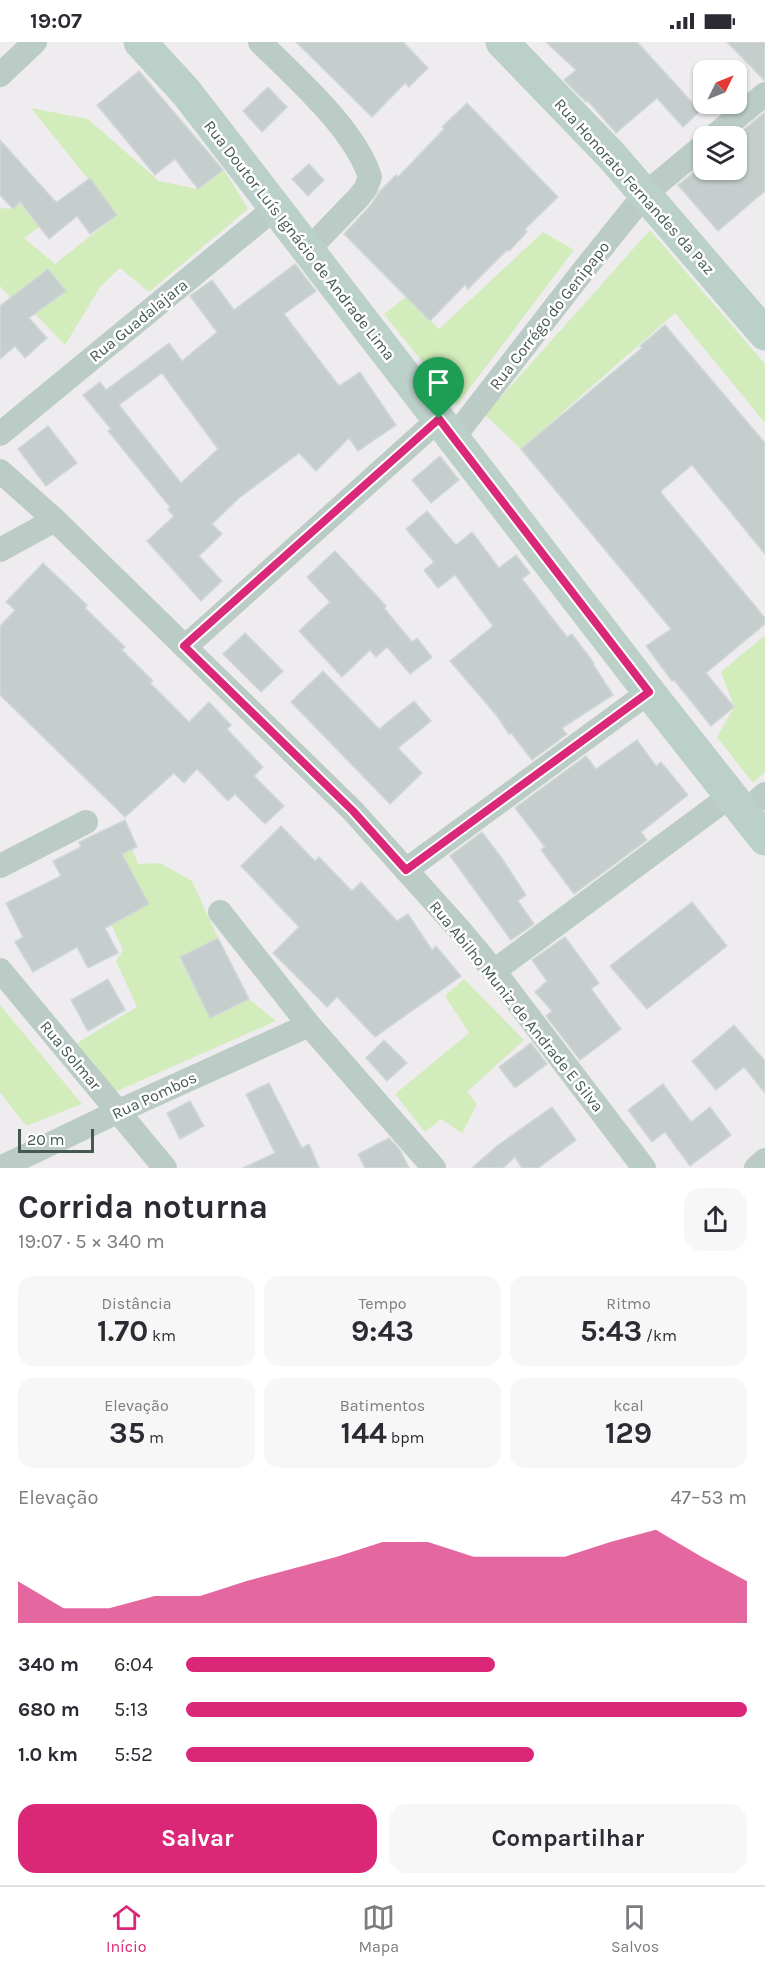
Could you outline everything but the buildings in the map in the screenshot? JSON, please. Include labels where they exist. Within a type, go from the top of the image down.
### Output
[{"type":"main road","name":"Rua Doutor Luís Ignácio de Andrade Lima","points":[[140,42],[186,92],[649,692],[746,801],[765,839]]},
{"type":"main road","name":"Rua Honorato Fernandes da Paz","points":[[502,42],[611,155],[765,334]]},
{"type":"street","points":[[0,75],[35,42]]},
{"type":"street","points":[[260,42],[351,138],[366,162],[370,177],[366,188],[308,250]]},
{"type":"street","points":[[726,126],[765,94]]},
{"type":"street","name":"Rua Corrégo do Genipapo","points":[[184,646],[446,428],[583,271],[645,194],[693,155]]},
{"type":"street","name":"Rua Guadalajara","points":[[0,434],[276,207]]},
{"type":"street","name":"Rua Abilho Muniz de Andrade E Silva","points":[[0,471],[55,520],[353,811],[494,971],[633,1165]]},
{"type":"street","points":[[0,550],[55,520]]},
{"type":"street","points":[[406,870],[649,692]]},
{"type":"street","points":[[494,971],[746,801]]},
{"type":"street","points":[[0,866],[86,822]]},
{"type":"street","points":[[220,912],[309,1025],[434,1168]]},
{"type":"street","name":"Rua Solmar","points":[[0,970],[165,1168]]},
{"type":"street","name":"Rua Pombos","points":[[0,1168],[309,1025]]},
{"type":"street","points":[[756,1168],[765,1160]]},
{"type":"green space","points":[[31,108],[88,119],[159,181],[198,189],[224,170],[248,209],[149,292],[120,268],[100,287],[65,345],[35,314],[65,291],[49,269],[12,299],[0,286],[0,208],[13,209],[19,203],[39,227],[24,238],[55,264],[117,215]]},
{"type":"green space","points":[[650,230],[765,364],[765,423],[675,313],[521,449],[485,415]]},
{"type":"green space","points":[[543,232],[574,250],[457,405],[384,314],[406,297],[439,329]]},
{"type":"green space","points":[[765,635],[765,772],[753,783],[717,737],[734,707],[721,672]]},
{"type":"green space","points":[[132,849],[138,864],[160,863],[192,881],[218,938],[179,958],[210,1018],[249,999],[276,1021],[115,1092],[77,1043],[137,1007],[116,961],[123,950],[86,870]]},
{"type":"green space","points":[[464,979],[524,1040],[467,1092],[477,1104],[462,1133],[441,1119],[425,1132],[395,1094],[469,1033],[445,996]]},
{"type":"green space","points":[[0,1005],[82,1104],[26,1126],[0,1092]]},
{"type":"route","points":[[439,419],[649,692],[406,870],[353,811],[184,646],[439,419]]}]
